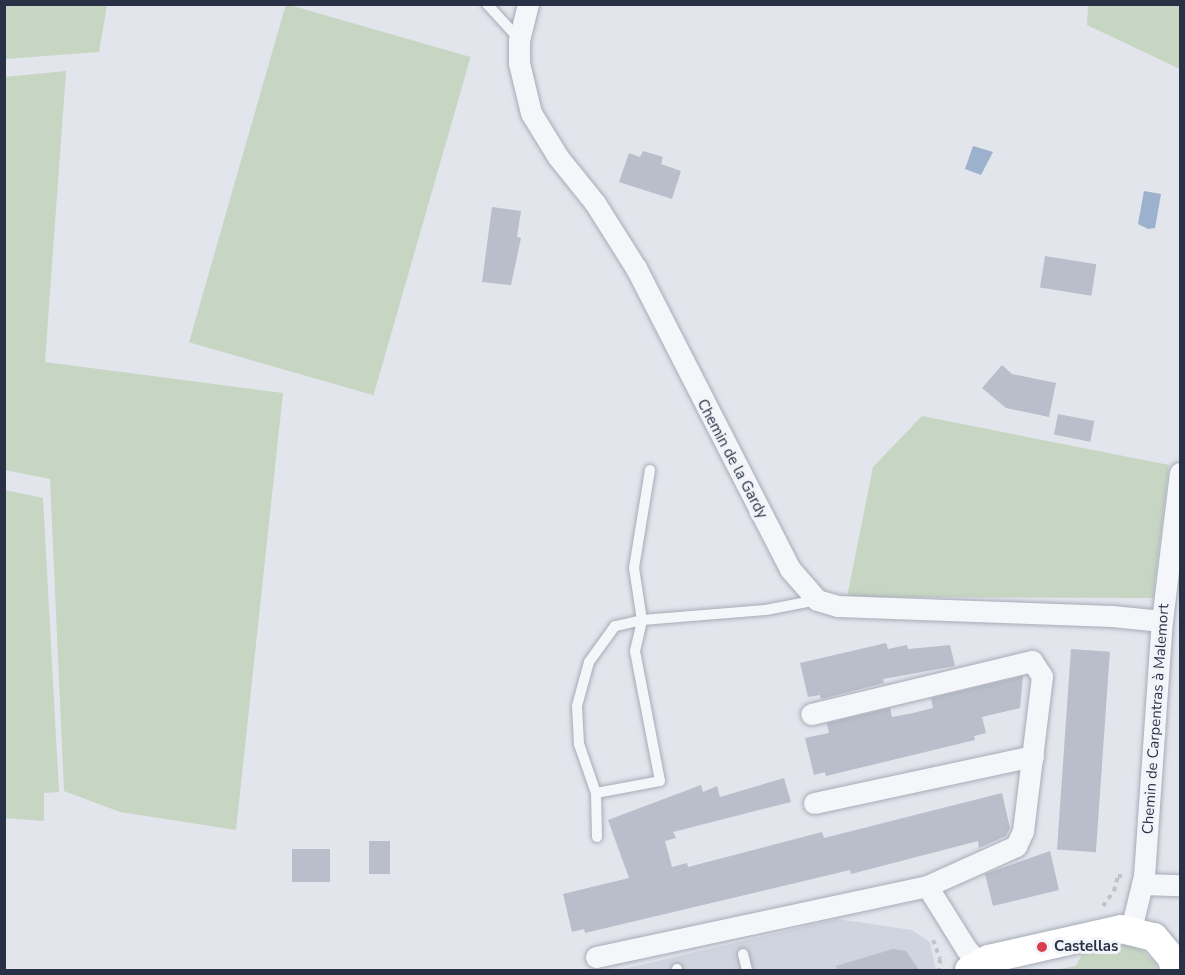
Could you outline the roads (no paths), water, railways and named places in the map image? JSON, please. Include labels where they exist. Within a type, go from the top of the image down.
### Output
[{"type":"main road","points":[[974,967],[1110,930],[1131,929],[1154,937],[1177,969]]},
{"type":"street","name":"Chemin de la Gardy","points":[[528,4],[519,39],[519,63],[531,113],[558,158],[595,203],[636,268],[790,569],[818,600]]},
{"type":"street","name":"Chemin de Carpentras à Malemort","points":[[1131,929],[1143,880],[1162,621],[1180,473]]},
{"type":"street","points":[[818,600],[838,606],[1112,616],[1162,621]]},
{"type":"street","points":[[596,957],[927,886],[1016,846],[1023,831],[1042,676],[1032,661],[811,714]]},
{"type":"street","points":[[814,803],[1033,756]]},
{"type":"street","points":[[1143,880],[1180,885]]},
{"type":"street","points":[[927,886],[974,967]]},
{"type":"lane","points":[[487,4],[519,39]]},
{"type":"lane","points":[[596,793],[660,781],[635,651],[642,620],[634,568],[650,470]]},
{"type":"lane","points":[[597,837],[596,793],[579,744],[580,695],[589,662],[615,626],[642,620],[766,610],[818,600]]},
{"type":"lane","points":[[743,954],[747,970]]},
{"type":"water","points":[[973,146],[993,152],[981,175],[965,169]]},
{"type":"water","points":[[1144,191],[1161,194],[1155,228],[1148,229],[1138,224]]},
{"type":"place","name":"Castellas","points":[[1042,947]]}]
